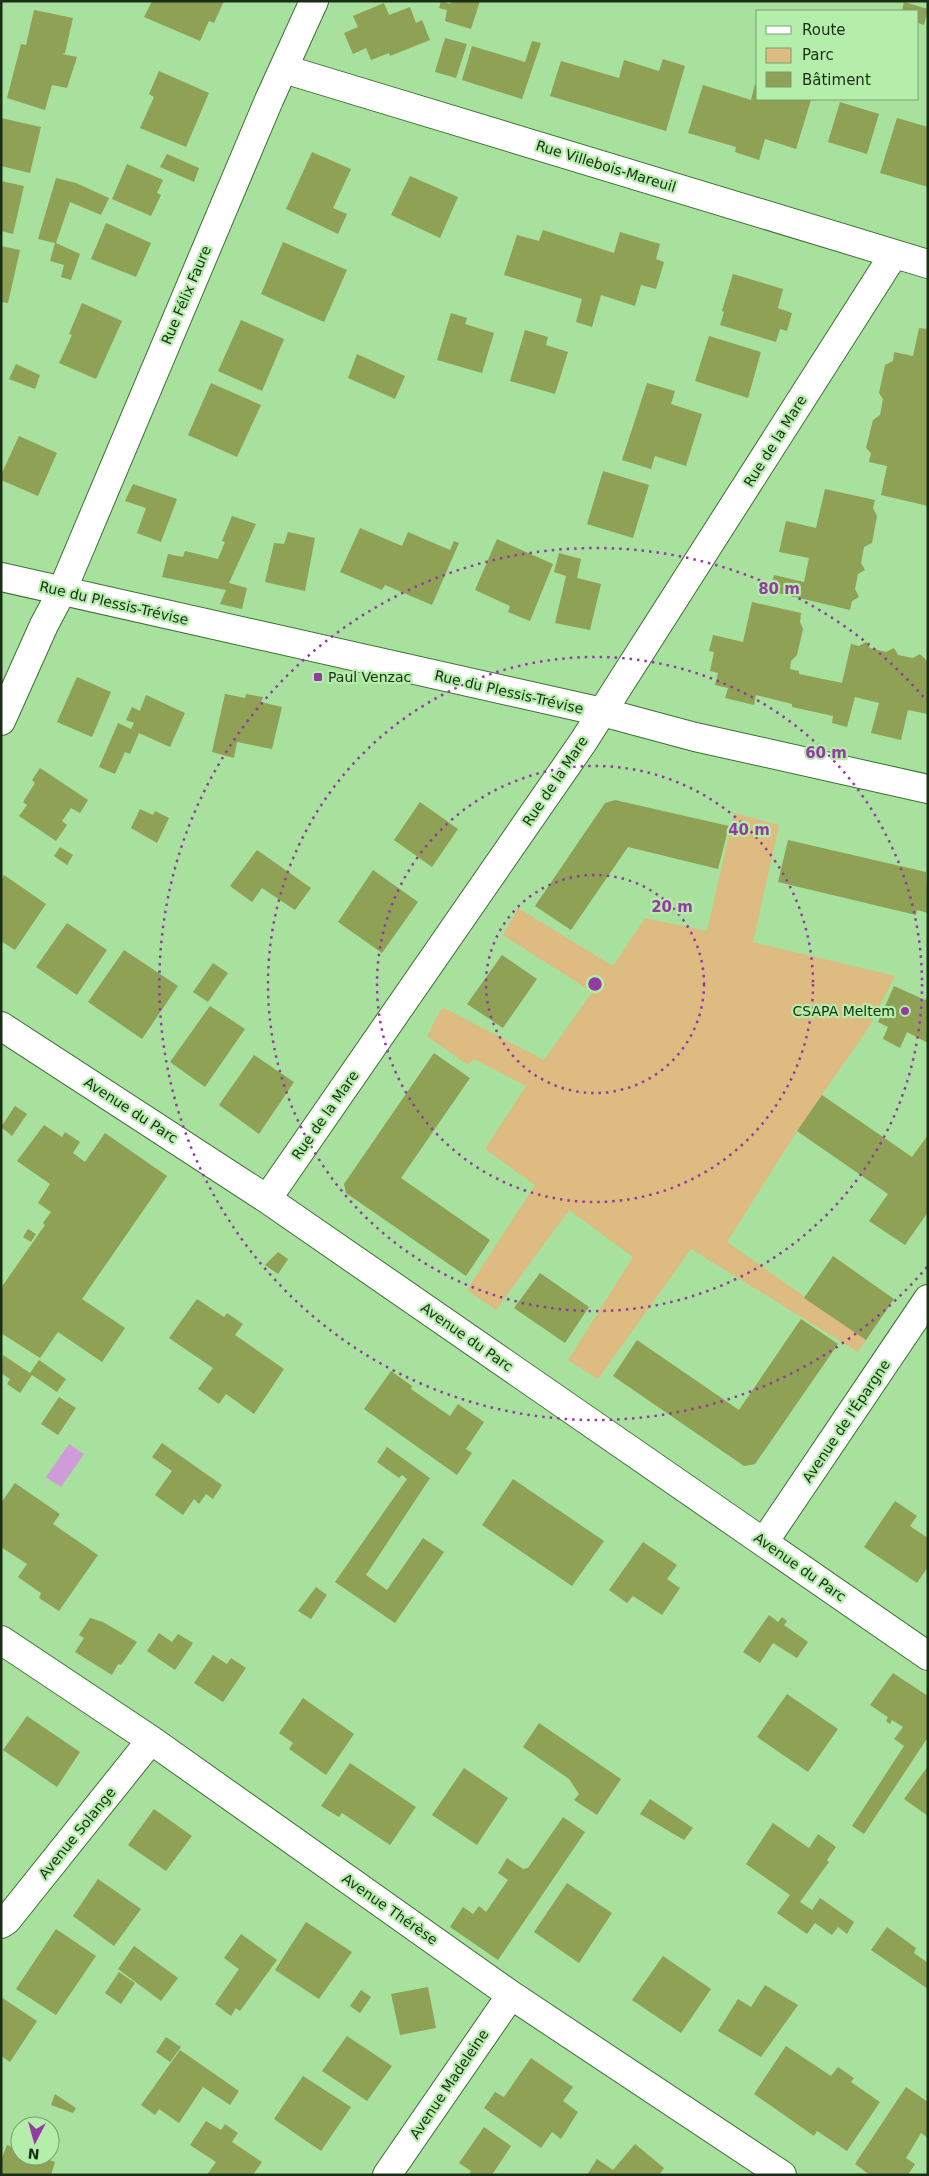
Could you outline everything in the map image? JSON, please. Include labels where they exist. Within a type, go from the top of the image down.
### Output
[{"type":"street","name":"Rue Félix Faure","points":[[1,721],[44,625],[62,592],[268,100],[314,1]]},
{"type":"street","name":"Rue Villebois-Mareuil","points":[[284,69],[928,264]]},
{"type":"street","name":"Rue de la Mare","points":[[267,1199],[602,712],[894,254]]},
{"type":"street","name":"Rue du Plessis-Trévise","points":[[1,577],[602,712],[695,737],[928,789]]},
{"type":"street","name":"Avenue du Parc","points":[[1,1026],[267,1199],[928,1656]]},
{"type":"street","name":"Avenue de l'Épargne","points":[[764,1542],[928,1299]]},
{"type":"street","name":"Avenue Thérèse","points":[[1,1640],[150,1740],[510,1994],[782,2175]]},
{"type":"street","name":"Avenue Solange","points":[[1,1924],[7,1920],[150,1740]]},
{"type":"street","name":"Avenue Madeleine","points":[[387,2175],[510,1994]]},
{"type":"green space","points":[[734,813],[779,825],[753,942],[895,976],[869,1027],[797,1131],[727,1242],[866,1340],[858,1352],[691,1249],[598,1379],[568,1360],[633,1257],[569,1210],[496,1310],[467,1290],[535,1185],[485,1149],[526,1086],[474,1059],[468,1065],[427,1036],[442,1007],[544,1060],[592,992],[503,935],[518,908],[613,966],[645,918],[707,931]]},
{"type":"shaded area","points":[[69,1444],[84,1454],[61,1487],[46,1477]]},
{"type":"building","points":[[152,1],[224,1],[214,23],[209,21],[200,41],[144,17]]},
{"type":"building","points":[[441,1],[450,4],[451,1],[480,1],[471,29],[445,21],[447,10],[439,8]]},
{"type":"building","points":[[904,2],[928,9],[924,25],[919,23],[919,10],[902,10]]},
{"type":"building","points":[[384,3],[389,15],[410,7],[416,23],[422,20],[430,40],[390,56],[389,53],[371,60],[366,48],[353,54],[344,33],[358,27],[353,16]]},
{"type":"building","points":[[34,10],[73,18],[65,53],[62,54],[77,57],[67,88],[52,85],[45,110],[7,98],[21,44],[26,45]]},
{"type":"building","points":[[445,38],[467,44],[456,78],[435,72]]},
{"type":"building","points":[[532,41],[541,43],[522,99],[462,80],[472,46],[525,62]]},
{"type":"building","points":[[663,59],[685,66],[666,131],[550,96],[561,61],[619,78],[624,60],[659,71]]},
{"type":"building","points":[[159,71],[209,93],[186,147],[140,128],[154,97],[149,94]]},
{"type":"building","points":[[756,84],[756,100],[811,100],[796,149],[765,139],[759,160],[735,152],[736,147],[688,133],[703,85],[751,100]]},
{"type":"building","points":[[840,102],[879,114],[867,154],[828,142]]},
{"type":"building","points":[[1,118],[41,127],[30,173],[1,166]]},
{"type":"building","points":[[897,118],[928,127],[928,187],[880,173]]},
{"type":"building","points":[[312,152],[351,169],[333,208],[347,214],[338,234],[286,209]]},
{"type":"building","points":[[167,154],[199,168],[194,182],[160,167]]},
{"type":"building","points":[[127,164],[163,180],[157,193],[161,195],[151,216],[112,199]]},
{"type":"building","points":[[410,176],[458,197],[440,238],[391,215]]},
{"type":"building","points":[[56,178],[76,183],[109,198],[101,215],[70,202],[56,243],[80,254],[71,280],[61,277],[64,265],[50,261],[55,243],[38,239]]},
{"type":"building","points":[[1,181],[24,186],[13,234],[1,231]]},
{"type":"building","points":[[106,223],[151,243],[136,277],[91,259]]},
{"type":"building","points":[[543,230],[614,253],[620,232],[660,244],[656,259],[664,262],[656,289],[641,285],[635,306],[601,295],[592,327],[576,322],[582,299],[504,275],[517,235],[539,241]]},
{"type":"building","points":[[283,242],[347,270],[324,322],[261,294]]},
{"type":"building","points":[[1,246],[20,250],[8,303],[1,302]]},
{"type":"building","points":[[733,274],[783,289],[778,308],[792,313],[787,331],[780,329],[776,342],[720,325],[724,312],[722,311]]},
{"type":"building","points":[[82,303],[122,321],[96,379],[59,363],[72,335],[69,334]]},
{"type":"building","points":[[451,313],[467,318],[465,324],[494,333],[482,373],[437,360]]},
{"type":"building","points":[[241,320],[284,339],[262,391],[218,371]]},
{"type":"building","points":[[919,328],[928,329],[928,506],[881,495],[887,466],[869,462],[871,453],[866,448],[873,420],[880,415],[883,399],[879,393],[885,365],[893,361],[894,352],[913,356]]},
{"type":"building","points":[[525,330],[548,337],[546,345],[568,352],[555,394],[510,381]]},
{"type":"building","points":[[709,336],[761,352],[748,398],[695,381]]},
{"type":"building","points":[[357,354],[405,376],[395,399],[348,378]]},
{"type":"building","points":[[16,364],[40,375],[35,389],[9,379]]},
{"type":"building","points":[[211,383],[261,405],[237,457],[188,435]]},
{"type":"building","points":[[647,383],[675,391],[671,404],[702,414],[686,466],[655,456],[651,469],[622,460]]},
{"type":"building","points":[[19,436],[57,453],[38,496],[1,480],[1,475]]},
{"type":"building","points":[[603,471],[649,485],[633,538],[587,524]]},
{"type":"building","points":[[133,484],[177,499],[161,542],[137,533],[146,508],[125,501]]},
{"type":"building","points":[[825,489],[875,500],[873,508],[877,516],[872,543],[864,547],[861,563],[865,570],[858,574],[855,589],[859,597],[852,601],[850,610],[770,591],[774,575],[804,582],[809,558],[779,552],[786,521],[816,528]]},
{"type":"building","points":[[232,516],[256,524],[229,583],[247,588],[242,609],[220,604],[226,590],[162,577],[168,554],[183,557],[185,551],[218,559],[225,542],[222,541]]},
{"type":"building","points":[[360,528],[402,546],[408,532],[450,550],[454,541],[459,543],[432,605],[385,585],[382,590],[340,572]]},
{"type":"building","points":[[288,532],[315,538],[305,591],[265,582],[274,543],[284,544]]},
{"type":"building","points":[[497,539],[553,564],[530,621],[508,612],[510,606],[475,590]]},
{"type":"building","points":[[559,553],[581,559],[577,578],[601,584],[590,630],[555,623],[566,576],[554,572]]},
{"type":"building","points":[[752,602],[801,613],[800,622],[803,629],[797,655],[791,661],[790,669],[799,671],[799,674],[842,683],[851,644],[859,646],[866,642],[870,648],[886,652],[894,648],[898,655],[913,658],[920,654],[928,662],[928,714],[908,710],[901,740],[871,733],[879,703],[855,697],[847,727],[832,723],[833,716],[792,707],[792,704],[756,695],[754,705],[725,698],[728,688],[715,685],[718,673],[710,671],[714,652],[709,651],[713,635],[743,642]]},
{"type":"building","points":[[77,677],[111,692],[92,737],[57,722]]},
{"type":"building","points":[[225,694],[245,698],[246,694],[263,697],[261,702],[282,707],[272,749],[237,742],[234,758],[212,752]]},
{"type":"building","points":[[146,695],[185,713],[170,747],[139,733],[130,754],[125,752],[115,774],[99,767],[118,723],[131,729],[134,723],[126,720],[132,707],[140,711]]},
{"type":"building","points":[[40,768],[88,800],[80,813],[71,808],[62,821],[67,825],[56,841],[19,816],[27,805],[23,802],[35,783],[32,780]]},
{"type":"building","points":[[615,800],[729,826],[718,869],[628,847],[571,930],[535,906],[605,803]]},
{"type":"building","points":[[420,802],[458,829],[432,867],[394,840]]},
{"type":"building","points":[[140,809],[153,815],[155,811],[169,818],[157,843],[131,828]]},
{"type":"building","points":[[788,840],[926,872],[928,913],[917,910],[916,915],[778,882]]},
{"type":"building","points":[[60,847],[73,855],[67,865],[54,856]]},
{"type":"building","points":[[257,850],[311,888],[295,910],[262,888],[252,902],[230,886]]},
{"type":"building","points":[[373,870],[418,902],[382,953],[338,922]]},
{"type":"building","points":[[4,875],[46,904],[15,950],[1,941],[1,879]]},
{"type":"building","points":[[67,923],[107,950],[77,995],[36,967]]},
{"type":"building","points":[[124,950],[178,986],[142,1039],[88,1002]]},
{"type":"building","points":[[502,955],[537,979],[503,1028],[467,1004]]},
{"type":"building","points":[[213,963],[228,973],[208,1002],[193,992]]},
{"type":"building","name":"CSAPA Meltem","points":[[894,986],[925,1000],[928,995],[928,1043],[907,1032],[900,1048],[883,1039],[888,1027],[878,1022]]},
{"type":"building","points":[[210,1006],[245,1029],[205,1087],[170,1062]]},
{"type":"building","points":[[434,1053],[470,1078],[401,1178],[490,1240],[466,1276],[346,1193],[344,1184]]},
{"type":"building","points":[[254,1055],[294,1082],[259,1134],[219,1105]]},
{"type":"building","points":[[822,1095],[912,1157],[928,1135],[928,1212],[905,1245],[869,1221],[888,1194],[797,1131]]},
{"type":"building","points":[[15,1106],[27,1114],[12,1136],[1,1127]]},
{"type":"building","points":[[44,1125],[62,1137],[65,1132],[80,1142],[73,1153],[85,1162],[105,1133],[167,1176],[82,1299],[125,1328],[102,1362],[58,1332],[40,1358],[1,1333],[1,1288],[45,1225],[43,1223],[51,1212],[38,1203],[50,1184],[17,1161]]},
{"type":"building","points":[[28,1229],[36,1234],[31,1242],[23,1237]]},
{"type":"building","points":[[278,1252],[288,1259],[278,1274],[265,1265]]},
{"type":"building","points":[[833,1256],[894,1299],[866,1340],[804,1298]]},
{"type":"building","points":[[540,1273],[589,1307],[565,1343],[514,1308]]},
{"type":"building","points":[[197,1299],[224,1317],[227,1313],[243,1324],[235,1335],[284,1369],[254,1414],[226,1394],[219,1404],[198,1389],[213,1368],[169,1338]]},
{"type":"building","points":[[801,1319],[838,1344],[755,1464],[744,1466],[613,1376],[637,1340],[739,1410]]},
{"type":"building","points":[[3,1355],[30,1373],[39,1360],[66,1379],[57,1392],[32,1375],[20,1393],[7,1384],[10,1379],[1,1373]]},
{"type":"building","points":[[391,1371],[412,1386],[411,1389],[450,1416],[458,1404],[484,1422],[466,1449],[472,1453],[457,1475],[364,1409]]},
{"type":"building","points":[[59,1397],[76,1408],[58,1435],[41,1424]]},
{"type":"building","points":[[162,1443],[222,1485],[213,1499],[206,1494],[199,1504],[194,1499],[183,1515],[155,1495],[172,1471],[152,1457]]},
{"type":"building","points":[[387,1447],[430,1478],[366,1575],[387,1590],[423,1538],[444,1552],[395,1623],[335,1582],[407,1479],[402,1475],[399,1478],[377,1462]]},
{"type":"building","points":[[513,1479],[604,1541],[572,1586],[482,1525]]},
{"type":"building","points":[[15,1483],[60,1514],[53,1524],[98,1555],[59,1611],[39,1598],[41,1593],[18,1577],[27,1564],[1,1547],[1,1503]]},
{"type":"building","points":[[895,1501],[917,1516],[910,1526],[928,1538],[928,1567],[917,1583],[864,1547]]},
{"type":"building","points":[[643,1542],[677,1565],[667,1579],[680,1588],[662,1615],[633,1596],[627,1603],[609,1590]]},
{"type":"building","points":[[316,1587],[327,1595],[311,1619],[298,1611]]},
{"type":"building","points":[[769,1615],[778,1622],[782,1617],[787,1621],[784,1625],[808,1642],[797,1658],[773,1643],[760,1663],[743,1652]]},
{"type":"building","points":[[90,1618],[103,1622],[137,1642],[121,1665],[118,1664],[112,1675],[75,1652],[84,1638],[79,1635]]},
{"type":"building","points":[[159,1633],[172,1642],[178,1634],[193,1643],[175,1670],[147,1651]]},
{"type":"building","points":[[213,1655],[227,1664],[231,1658],[246,1668],[223,1702],[194,1683]]},
{"type":"building","points":[[893,1673],[928,1696],[928,1737],[864,1834],[852,1826],[904,1746],[894,1739],[903,1727],[892,1720],[890,1724],[886,1721],[888,1717],[870,1705]]},
{"type":"building","points":[[787,1694],[838,1729],[808,1772],[757,1737]]},
{"type":"building","points":[[303,1698],[354,1734],[326,1775],[289,1749],[293,1743],[279,1733]]},
{"type":"building","points":[[27,1716],[80,1752],[57,1787],[3,1750]]},
{"type":"building","points":[[539,1723],[621,1779],[597,1815],[574,1800],[579,1794],[569,1779],[523,1747]]},
{"type":"building","points":[[350,1763],[416,1807],[390,1845],[342,1813],[339,1817],[321,1806]]},
{"type":"building","points":[[928,1766],[928,1816],[904,1799]]},
{"type":"building","points":[[464,1768],[508,1798],[477,1845],[432,1815]]},
{"type":"building","points":[[650,1799],[693,1828],[684,1840],[640,1814]]},
{"type":"building","points":[[154,1809],[192,1836],[166,1871],[128,1845]]},
{"type":"building","points":[[563,1817],[585,1832],[498,1960],[450,1927],[463,1907],[473,1914],[479,1906],[486,1912],[508,1880],[498,1873],[507,1858],[523,1869],[528,1868]]},
{"type":"building","points":[[773,1823],[809,1848],[818,1834],[836,1847],[827,1860],[829,1862],[800,1902],[812,1910],[820,1898],[854,1922],[847,1934],[838,1927],[832,1935],[815,1923],[807,1934],[777,1913],[790,1895],[746,1864]]},
{"type":"building","points":[[98,1879],[141,1909],[114,1946],[73,1916]]},
{"type":"building","points":[[567,1883],[612,1913],[579,1963],[534,1932]]},
{"type":"building","points":[[306,1922],[352,1952],[319,1999],[275,1970]]},
{"type":"building","points":[[887,1927],[916,1948],[914,1953],[928,1963],[928,1989],[871,1950]]},
{"type":"building","points":[[56,1929],[96,1956],[56,2015],[16,1989]]},
{"type":"building","points":[[241,1934],[277,1960],[240,2011],[236,2008],[231,2016],[215,2004],[239,1969],[224,1958]]},
{"type":"building","points":[[134,1946],[178,1978],[161,2001],[118,1969]]},
{"type":"building","points":[[663,1956],[711,1989],[681,2033],[632,2000]]},
{"type":"building","points":[[119,1972],[135,1983],[121,2004],[105,1993]]},
{"type":"building","points":[[765,1985],[798,2005],[761,2057],[718,2031],[738,1999],[751,2007]]},
{"type":"building","points":[[428,1987],[436,2028],[400,2035],[391,1994]]},
{"type":"building","points":[[361,1990],[371,1997],[360,2013],[350,2006]]},
{"type":"building","points":[[1,1997],[37,2021],[10,2062],[1,2056]]},
{"type":"building","points":[[347,2036],[392,2066],[367,2101],[322,2071]]},
{"type":"building","points":[[166,2037],[181,2047],[170,2062],[156,2052]]},
{"type":"building","points":[[786,2046],[831,2076],[838,2067],[854,2078],[851,2082],[880,2102],[847,2151],[817,2131],[814,2136],[754,2094]]},
{"type":"building","points":[[180,2050],[239,2091],[230,2105],[203,2087],[179,2123],[159,2109],[155,2115],[141,2105]]},
{"type":"building","points":[[531,2058],[573,2087],[563,2101],[578,2112],[561,2139],[552,2132],[541,2148],[484,2108],[495,2092],[504,2097]]},
{"type":"building","points":[[303,2076],[351,2107],[321,2151],[274,2119]]},
{"type":"building","points":[[906,2087],[928,2102],[928,2138],[921,2133],[906,2158],[915,2164],[908,2175],[870,2175],[855,2164]]},
{"type":"building","points":[[55,2094],[76,2108],[73,2113],[51,2105]]},
{"type":"building","points":[[206,2121],[221,2130],[225,2124],[238,2133],[232,2142],[262,2162],[253,2175],[207,2175],[216,2162],[190,2145]]},
{"type":"building","points":[[484,2127],[511,2146],[492,2175],[469,2175],[471,2171],[459,2163]]},
{"type":"building","points":[[635,2144],[664,2168],[659,2175],[587,2175],[597,2159],[613,2170]]},
{"type":"building","points":[[7,2145],[10,2146],[10,2166],[54,2166],[51,2175],[1,2175],[1,2160]]},
{"type":"place","name":"Paul Venzac","points":[[318,677]]},
{"type":"place","name":"CSAPA Meltem","points":[[905,1011]]}]
